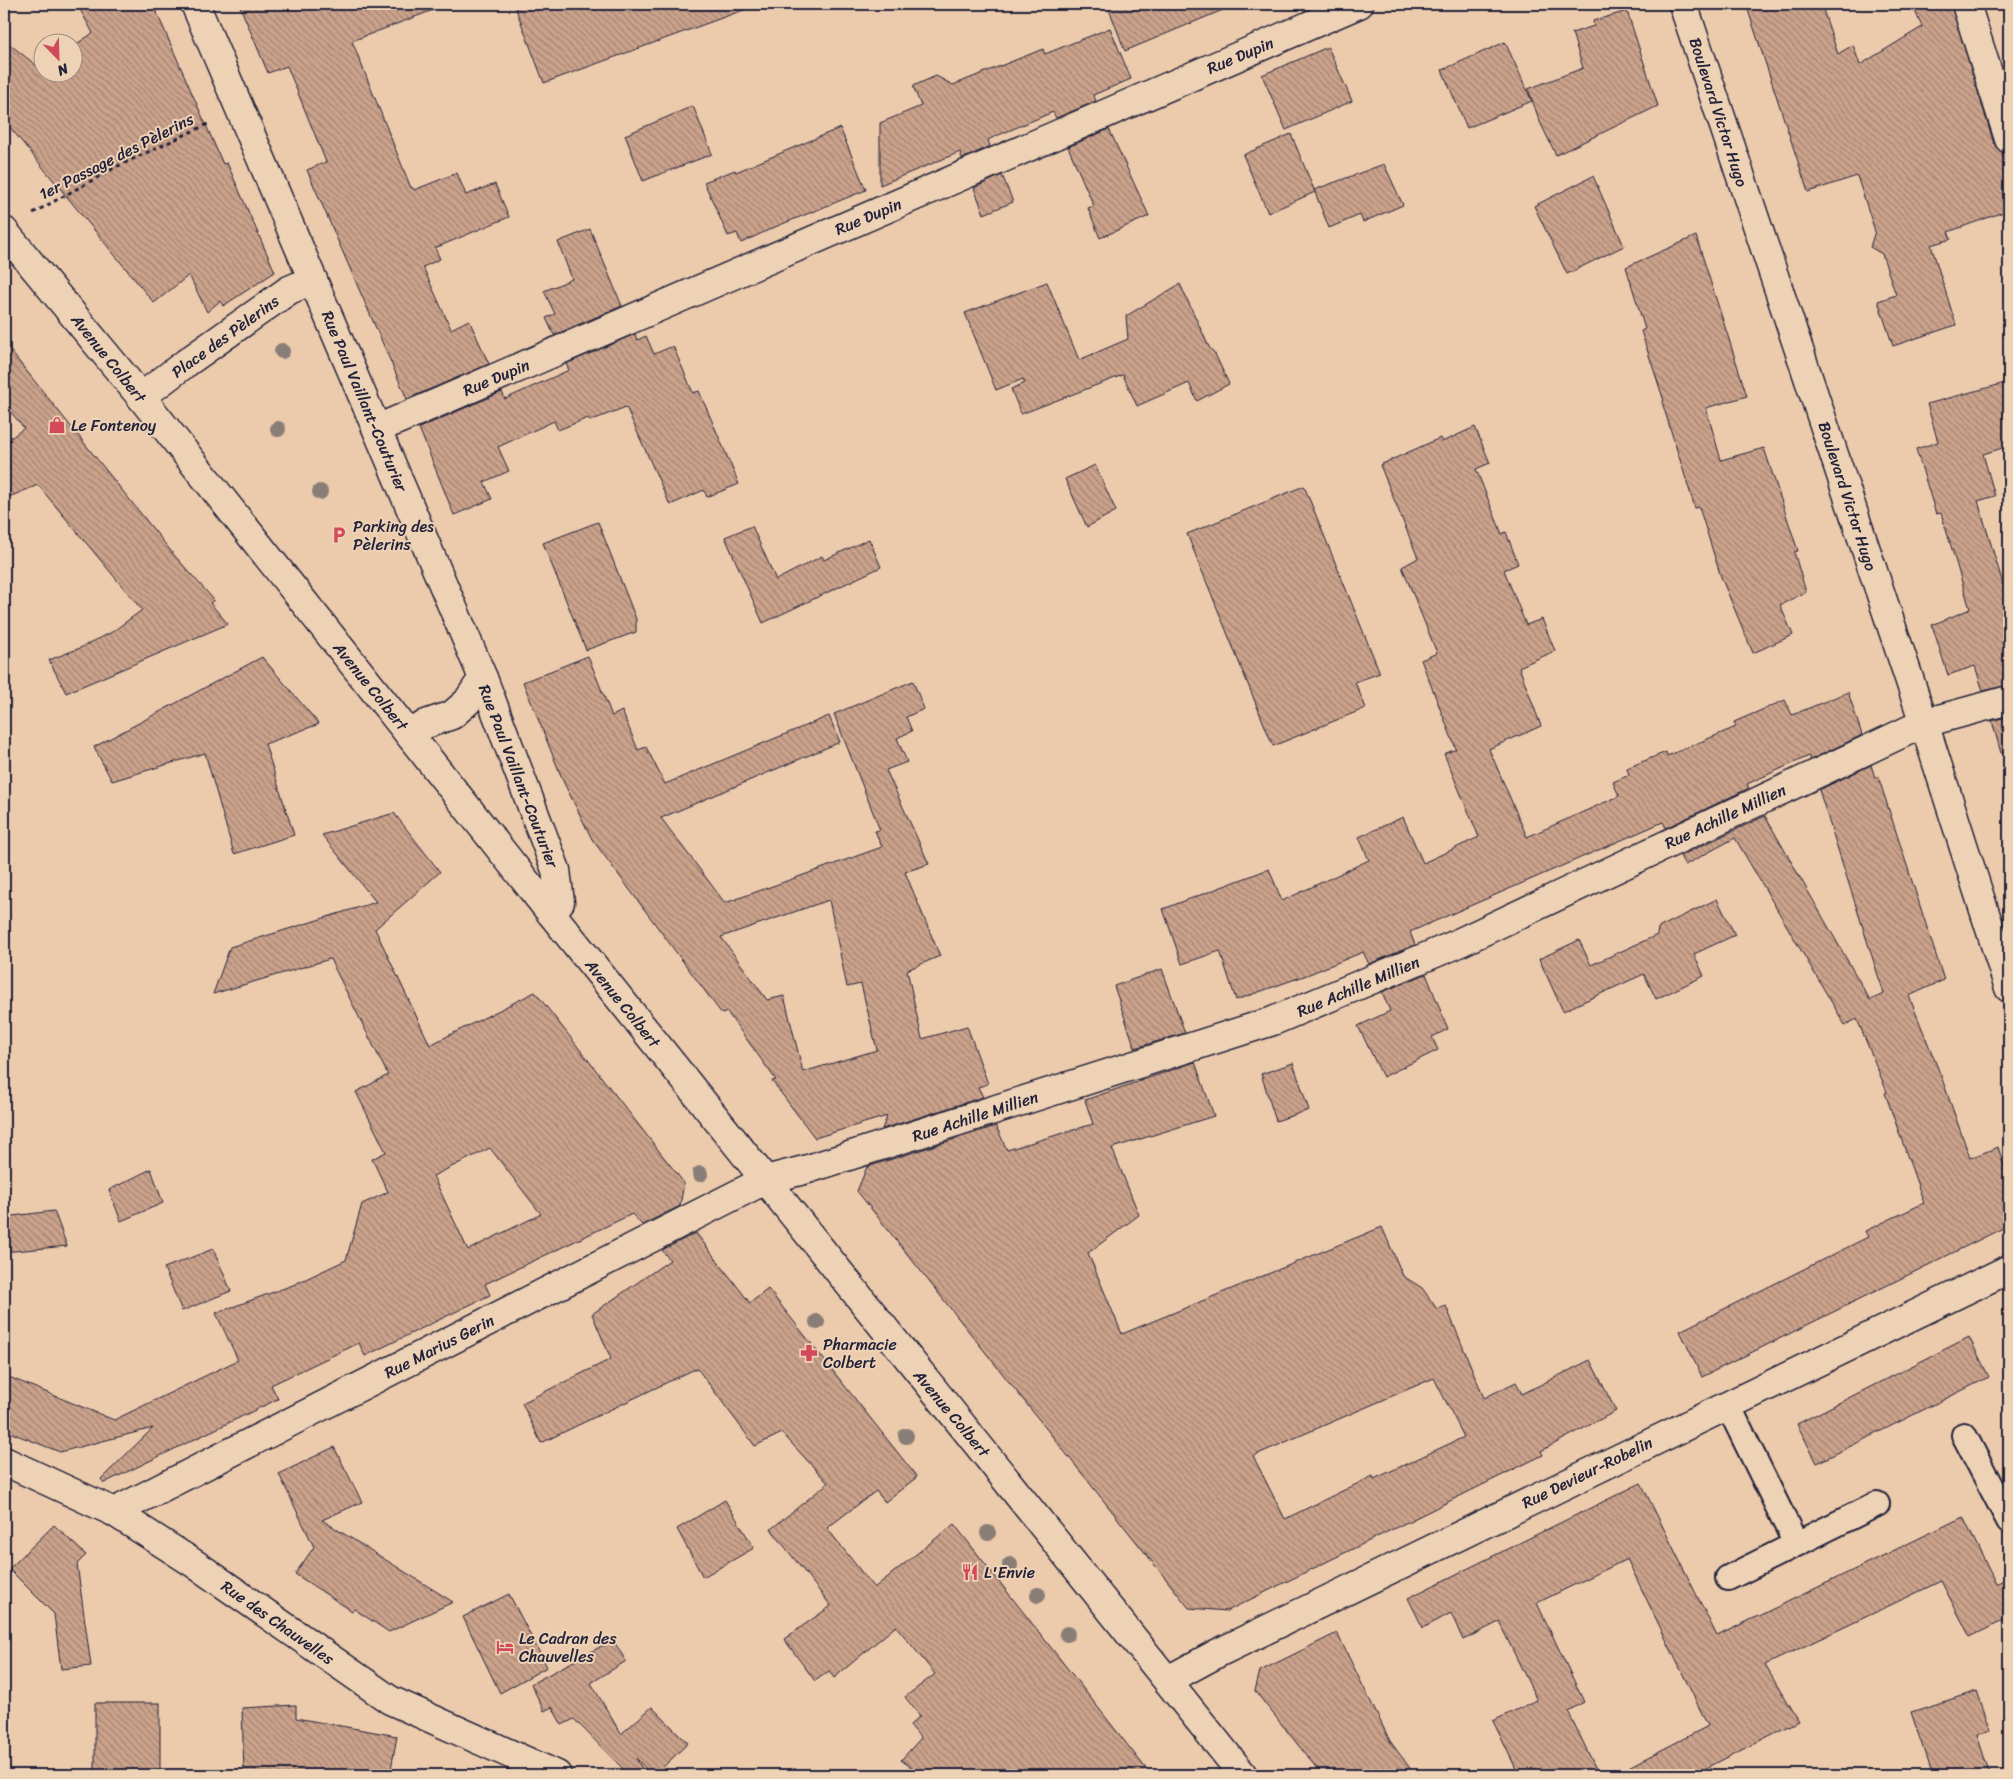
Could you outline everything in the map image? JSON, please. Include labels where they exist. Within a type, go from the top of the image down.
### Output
[{"type":"street","name":"Rue Paul Vaillant-Couturier","points":[[195,4],[483,678],[556,870],[560,902],[551,913]]},
{"type":"street","name":"Rue Dupin","points":[[377,429],[1359,4]]},
{"type":"street","name":"Boulevard Victor Hugo","points":[[1683,4],[1924,723],[2009,988]]},
{"type":"street","points":[[1966,4],[2009,139]]},
{"type":"street","name":"Avenue Colbert","points":[[4,231],[142,397],[551,913],[1243,1775]]},
{"type":"street","name":"Place des Pèlerins","points":[[142,397],[186,363],[289,290],[313,280]]},
{"type":"street","points":[[410,734],[426,724],[452,715],[468,702],[483,678]]},
{"type":"street","name":"Rue Achille Millien","points":[[765,1180],[808,1169],[1273,1021],[1452,946],[1924,723],[2009,700]]},
{"type":"street","name":"Rue Marius Gerin","points":[[114,1512],[765,1180]]},
{"type":"street","name":"Rue Devieur-Robelin","points":[[1168,1680],[1218,1653],[2009,1269]]},
{"type":"street","name":"Rue des Chauvelles","points":[[4,1461],[114,1512],[195,1564],[390,1700],[557,1775]]},
{"type":"lane","points":[[1728,1405],[1796,1544]]},
{"type":"lane","points":[[1964,1435],[2009,1521]]},
{"type":"lane","points":[[1728,1578],[1877,1504]]},
{"type":"path","name":"1er Passage des Pèlerins","points":[[27,216],[118,166],[239,108]]},
{"type":"building","points":[[77,4],[153,4],[223,164],[227,163],[275,272],[223,306],[220,301],[207,312],[189,275],[154,303],[4,120],[4,40],[32,62],[32,82],[82,82],[82,40],[93,33]]},
{"type":"building","points":[[239,4],[441,4],[441,7],[352,41],[411,188],[414,190],[457,173],[466,195],[495,184],[509,217],[435,248],[440,259],[423,267],[451,329],[469,320],[489,364],[407,399],[307,170],[326,162],[287,66],[268,73]]},
{"type":"building","points":[[514,4],[748,4],[749,8],[544,83]]},
{"type":"building","points":[[1107,4],[1237,4],[1125,51]]},
{"type":"building","points":[[1746,4],[1821,4],[1838,54],[1853,45],[1860,65],[1922,27],[1912,4],[1951,4],[1994,144],[2002,152],[2009,175],[2009,210],[1948,232],[1951,239],[1931,245],[1956,325],[1893,346],[1878,301],[1896,295],[1882,254],[1870,247],[1875,231],[1857,176],[1808,192]]},
{"type":"building","points":[[1627,11],[1658,106],[1556,155],[1540,122],[1528,89],[1583,68],[1572,33],[1594,26],[1593,21]]},
{"type":"building","points":[[1110,28],[1131,79],[1093,95],[1096,101],[1056,118],[1053,112],[994,137],[988,140],[990,146],[962,159],[960,152],[880,185],[880,123],[921,106],[913,86],[936,76],[953,85],[1043,49],[1045,54]]},
{"type":"building","points":[[1505,42],[1532,101],[1467,128],[1442,70]]},
{"type":"building","points":[[1328,47],[1352,101],[1286,130],[1262,75]]},
{"type":"building","points":[[693,106],[712,154],[643,181],[625,135]]},
{"type":"building","points":[[840,128],[866,190],[741,243],[737,233],[728,236],[704,182],[735,170],[736,172]]},
{"type":"building","points":[[1109,129],[1149,216],[1100,238],[1088,208],[1094,206],[1068,147]]},
{"type":"building","points":[[1291,134],[1315,192],[1268,213],[1243,155]]},
{"type":"building","points":[[1384,164],[1403,205],[1363,222],[1360,215],[1329,228],[1314,190]]},
{"type":"building","points":[[1002,175],[1013,202],[984,214],[974,188]]},
{"type":"building","points":[[1593,176],[1624,246],[1567,274],[1534,206]]},
{"type":"building","points":[[590,229],[622,306],[554,335],[546,318],[555,314],[544,291],[572,279],[558,242]]},
{"type":"building","points":[[1696,236],[1747,396],[1706,408],[1721,460],[1764,448],[1798,551],[1794,552],[1806,592],[1780,605],[1793,635],[1753,653],[1721,577],[1699,507],[1695,508],[1662,402],[1664,401],[1641,331],[1645,329],[1626,267]]},
{"type":"building","points":[[1047,282],[1079,360],[1128,339],[1126,316],[1180,284],[1209,347],[1215,354],[1229,384],[1197,401],[1189,383],[1137,406],[1123,375],[1021,414],[1011,389],[1025,383],[1023,379],[996,390],[965,313]]},
{"type":"building","points":[[635,334],[637,340],[646,336],[654,354],[673,346],[693,393],[699,391],[739,484],[707,497],[704,490],[670,505],[626,407],[590,421],[588,418],[558,430],[554,421],[498,447],[509,471],[484,482],[492,499],[454,515],[419,428],[502,392],[505,399],[569,370],[566,364]]},
{"type":"building","points":[[4,343],[174,555],[214,600],[210,603],[228,624],[66,693],[49,660],[80,648],[112,632],[142,610],[38,485],[4,499],[4,443],[24,428],[4,404]]},
{"type":"building","points":[[2009,382],[2009,446],[1983,454],[1995,496],[1978,501],[2009,604],[2009,685],[1983,691],[1975,666],[1948,675],[1932,625],[1970,609],[1941,513],[1936,514],[1916,449],[1938,442],[1927,404]]},
{"type":"building","points":[[1475,427],[1490,463],[1476,469],[1502,534],[1506,532],[1518,564],[1504,570],[1526,625],[1542,619],[1555,651],[1519,667],[1541,726],[1489,749],[1527,837],[1619,796],[1613,782],[1629,775],[1627,768],[1666,752],[1667,756],[1736,727],[1734,722],[1785,700],[1792,715],[1848,692],[1862,735],[1810,760],[1809,756],[1747,784],[1749,788],[1666,828],[1663,822],[1410,932],[1415,945],[1369,964],[1363,952],[1307,975],[1236,1000],[1220,951],[1182,964],[1163,909],[1269,869],[1282,901],[1369,860],[1359,837],[1403,817],[1423,863],[1479,837],[1444,754],[1456,749],[1421,660],[1437,653],[1402,567],[1418,558],[1380,465],[1440,438],[1442,442]]},
{"type":"building","points":[[1095,465],[1116,511],[1087,527],[1065,479]]},
{"type":"building","points":[[1304,486],[1380,673],[1355,682],[1366,708],[1273,746],[1187,534]]},
{"type":"building","points":[[598,522],[636,619],[636,632],[586,650],[543,543]]},
{"type":"building","points":[[752,526],[776,580],[822,556],[824,560],[869,539],[881,567],[763,623],[725,537]]},
{"type":"building","points":[[588,656],[612,716],[622,711],[638,750],[646,747],[665,784],[829,716],[840,742],[661,818],[725,903],[882,847],[875,831],[880,830],[834,714],[913,681],[924,709],[906,717],[912,731],[897,738],[907,762],[886,770],[929,864],[905,872],[940,956],[907,970],[922,1039],[967,1026],[988,1084],[978,1087],[983,1097],[882,1129],[887,1116],[815,1138],[772,1081],[776,1080],[727,1012],[722,1014],[592,839],[564,783],[523,682]],"holes":[[[829,900],[847,987],[861,984],[877,1050],[803,1072],[784,996],[767,1000],[721,937]]]},
{"type":"building","points":[[262,657],[319,724],[265,744],[294,835],[234,854],[205,753],[112,781],[94,747]]},
{"type":"building","points":[[2009,716],[2009,751],[2001,753],[1992,721]]},
{"type":"building","points":[[1871,765],[1875,778],[1878,776],[1944,980],[1909,996],[1941,1076],[1970,1158],[1998,1147],[2009,1182],[2009,1214],[2003,1228],[1702,1377],[1680,1331],[1868,1237],[1865,1231],[1924,1203],[1885,1093],[1887,1092],[1857,1019],[1845,1025],[1735,838],[1685,865],[1680,856],[1765,816],[1870,1000],[1884,994],[1819,790]]},
{"type":"building","points":[[394,813],[440,872],[375,929],[430,1045],[535,992],[684,1183],[680,1206],[642,1225],[632,1214],[485,1284],[490,1295],[365,1356],[359,1343],[271,1385],[278,1399],[104,1483],[101,1479],[153,1428],[60,1452],[4,1430],[4,1375],[114,1420],[238,1360],[216,1313],[293,1285],[346,1260],[362,1204],[388,1192],[372,1159],[386,1152],[356,1092],[388,1075],[330,959],[213,994],[230,947],[376,902],[322,835]],"holes":[[[490,1148],[541,1214],[468,1250],[433,1176]]]},
{"type":"building","points":[[1717,899],[1735,935],[1694,954],[1704,976],[1656,999],[1644,974],[1563,1011],[1539,959],[1579,940],[1591,965],[1657,935],[1658,928]]},
{"type":"building","points":[[1162,969],[1185,1033],[1135,1048],[1114,986]]},
{"type":"building","points":[[1426,974],[1448,1029],[1432,1037],[1438,1050],[1383,1077],[1358,1026],[1390,1011],[1382,992]]},
{"type":"building","points":[[1195,1062],[1214,1116],[1112,1148],[1139,1215],[1088,1253],[1122,1334],[1382,1227],[1403,1276],[1422,1288],[1437,1309],[1446,1306],[1484,1398],[1516,1382],[1522,1394],[1590,1360],[1616,1411],[1541,1451],[1543,1455],[1227,1611],[1189,1608],[857,1191],[867,1167],[996,1126],[1007,1150],[1093,1124],[1085,1100]],"holes":[[[1434,1378],[1464,1437],[1374,1479],[1373,1476],[1285,1519],[1253,1456]]]},
{"type":"building","points":[[1293,1063],[1309,1110],[1276,1121],[1261,1074]]},
{"type":"building","points":[[151,1169],[163,1203],[121,1221],[109,1190]]},
{"type":"building","points":[[54,1211],[67,1246],[4,1252],[4,1217]]},
{"type":"building","points":[[696,1233],[750,1303],[768,1289],[917,1477],[885,1502],[876,1491],[827,1528],[874,1588],[954,1524],[1151,1775],[922,1775],[901,1760],[921,1738],[910,1725],[920,1716],[905,1697],[935,1674],[896,1626],[834,1678],[829,1671],[815,1681],[784,1639],[831,1606],[771,1529],[828,1483],[782,1433],[755,1446],[697,1368],[541,1443],[522,1403],[611,1359],[592,1314],[670,1260],[662,1250]]},
{"type":"building","points":[[213,1249],[231,1291],[182,1311],[164,1268]]},
{"type":"building","points":[[1969,1337],[1989,1377],[1817,1463],[1797,1424]]},
{"type":"building","points":[[334,1447],[362,1502],[322,1520],[453,1602],[389,1632],[354,1609],[352,1611],[295,1574],[314,1547],[279,1474]]},
{"type":"building","points":[[1641,1483],[1717,1636],[1963,1517],[1996,1584],[2009,1577],[2009,1618],[1970,1637],[1941,1581],[1765,1665],[1798,1721],[1693,1775],[1613,1775],[1708,1726],[1627,1559],[1537,1603],[1584,1702],[1568,1711],[1599,1775],[1519,1775],[1493,1721],[1537,1700],[1499,1622],[1463,1640],[1451,1613],[1423,1628],[1408,1598]]},
{"type":"building","points":[[725,1500],[754,1548],[703,1577],[677,1529]]},
{"type":"building","points":[[54,1525],[86,1555],[77,1564],[91,1666],[61,1669],[54,1614],[9,1569]]},
{"type":"building","points":[[509,1594],[547,1667],[500,1693],[463,1617]]},
{"type":"building","points":[[1337,1633],[1390,1741],[1415,1775],[1322,1775],[1255,1691],[1260,1671]]},
{"type":"building","points":[[613,1640],[626,1661],[591,1683],[621,1734],[652,1707],[688,1743],[655,1775],[652,1775],[636,1758],[646,1775],[629,1775],[574,1719],[562,1725],[552,1707],[544,1711],[531,1684]]},
{"type":"building","points":[[1977,1691],[1991,1731],[1977,1735],[1990,1775],[1932,1775],[1911,1712]]},
{"type":"building","points":[[95,1703],[160,1703],[160,1775],[95,1775]]},
{"type":"building","points":[[296,1705],[296,1718],[397,1736],[390,1775],[244,1775],[242,1708]]},
{"type":"place","name":"Le Fontenoy","points":[[57,425]]},
{"type":"place","name":"Parking des Pèlerins","points":[[339,535]]},
{"type":"place","name":"Pharmacie Colbert","points":[[809,1353]]},
{"type":"place","name":"L'Envie","points":[[970,1572]]},
{"type":"place","name":"Le Cadran des Chauvelles","points":[[505,1647]]}]
